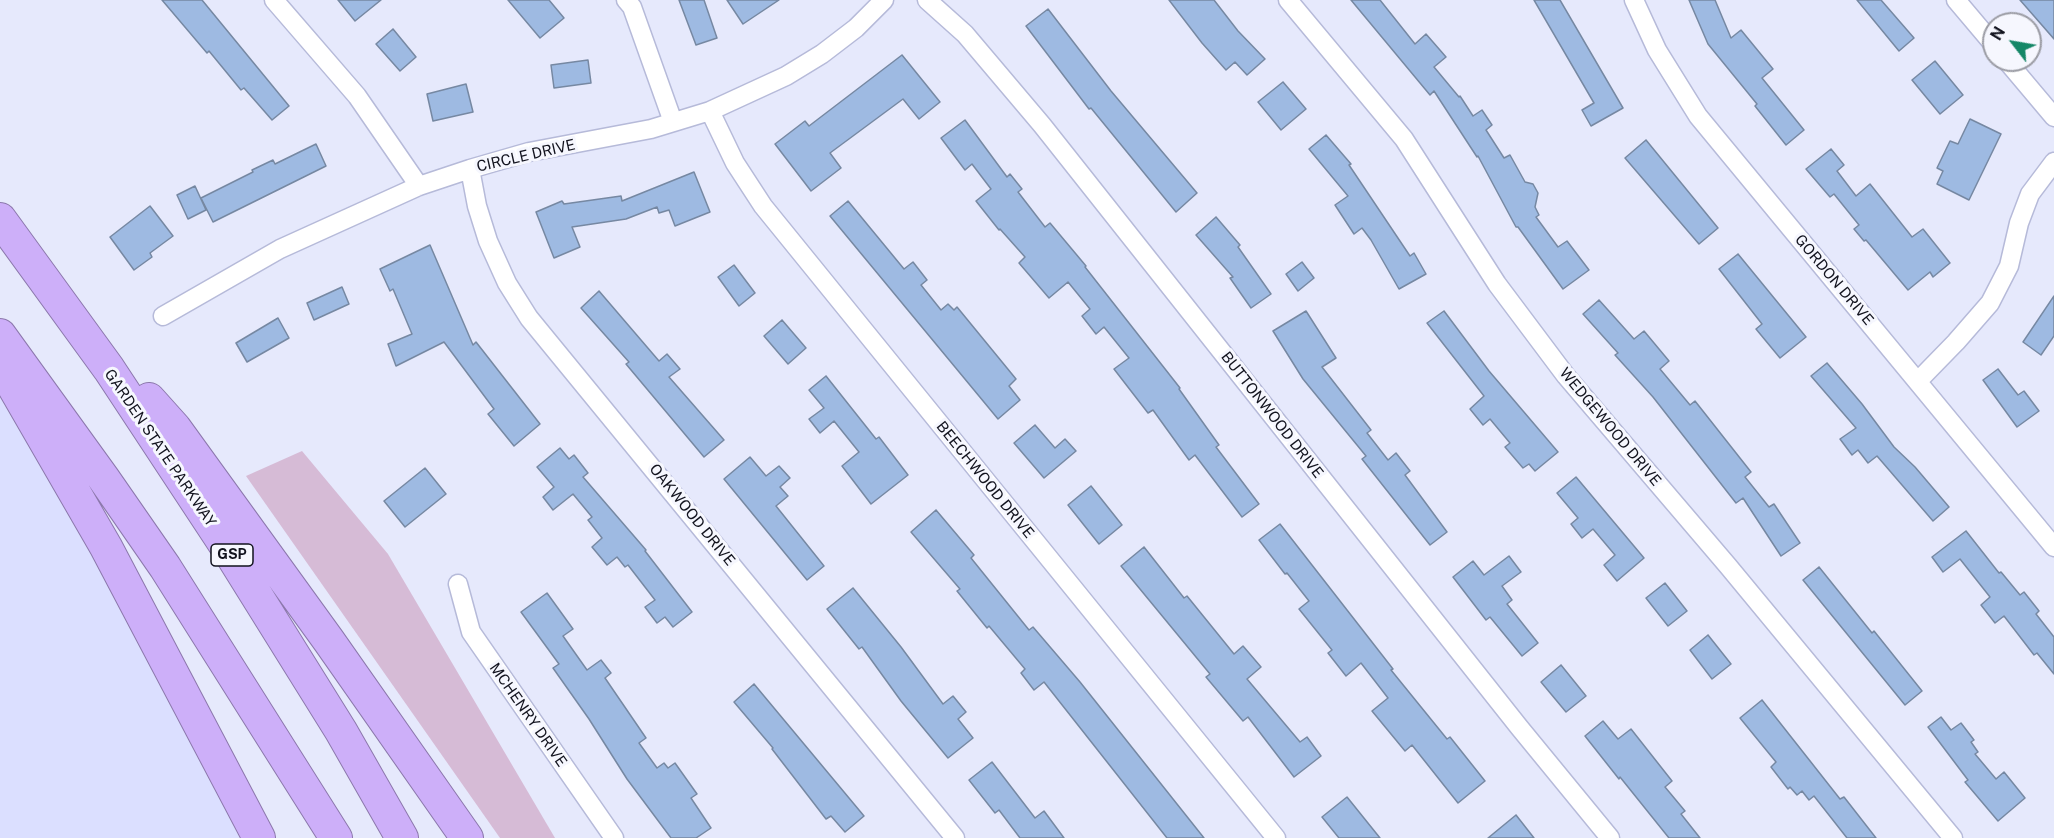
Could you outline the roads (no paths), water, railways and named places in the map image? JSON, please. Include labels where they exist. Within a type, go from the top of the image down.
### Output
[{"type":"highway","name":"GARDEN STATE PARKWAY","points":[[0,219],[109,369],[240,568],[341,731],[402,838]]},
{"type":"highway","points":[[46,282],[175,428],[342,658],[467,838]]},
{"type":"highway","points":[[0,335],[165,567],[336,838]]},
{"type":"highway","points":[[0,363],[106,547],[259,838]]},
{"type":"street","points":[[274,0],[357,96],[419,186]]},
{"type":"street","points":[[626,0],[632,7],[673,122]]},
{"type":"street","name":"CIRCLE DRIVE","points":[[163,316],[280,249],[419,186],[529,152],[651,129],[710,111],[786,76],[822,54],[856,28],[884,0]]},
{"type":"street","name":"BUTTONWOOD DRIVE","points":[[927,0],[965,34],[1042,124],[1519,727],[1610,838]]},
{"type":"street","name":"WEDGEWOOD DRIVE","points":[[1288,0],[1404,139],[1497,284],[1566,376],[1728,566],[1953,838]]},
{"type":"street","name":"GORDON DRIVE","points":[[1634,0],[1657,50],[1698,116],[2054,547]]},
{"type":"street","points":[[1956,0],[1982,31]]},
{"type":"street","points":[[2016,72],[2054,117]]},
{"type":"street","name":"BEECHWOOD DRIVE","points":[[710,111],[735,162],[763,206],[1276,838]]},
{"type":"street","points":[[1918,381],[1990,303],[2009,266],[2019,223],[2030,194],[2054,162]]},
{"type":"street","name":"OAKWOOD DRIVE","points":[[470,169],[477,206],[488,241],[507,283],[529,318],[955,838]]},
{"type":"street","name":"MCHENRY DRIVE","points":[[458,584],[471,632],[614,838]]}]
